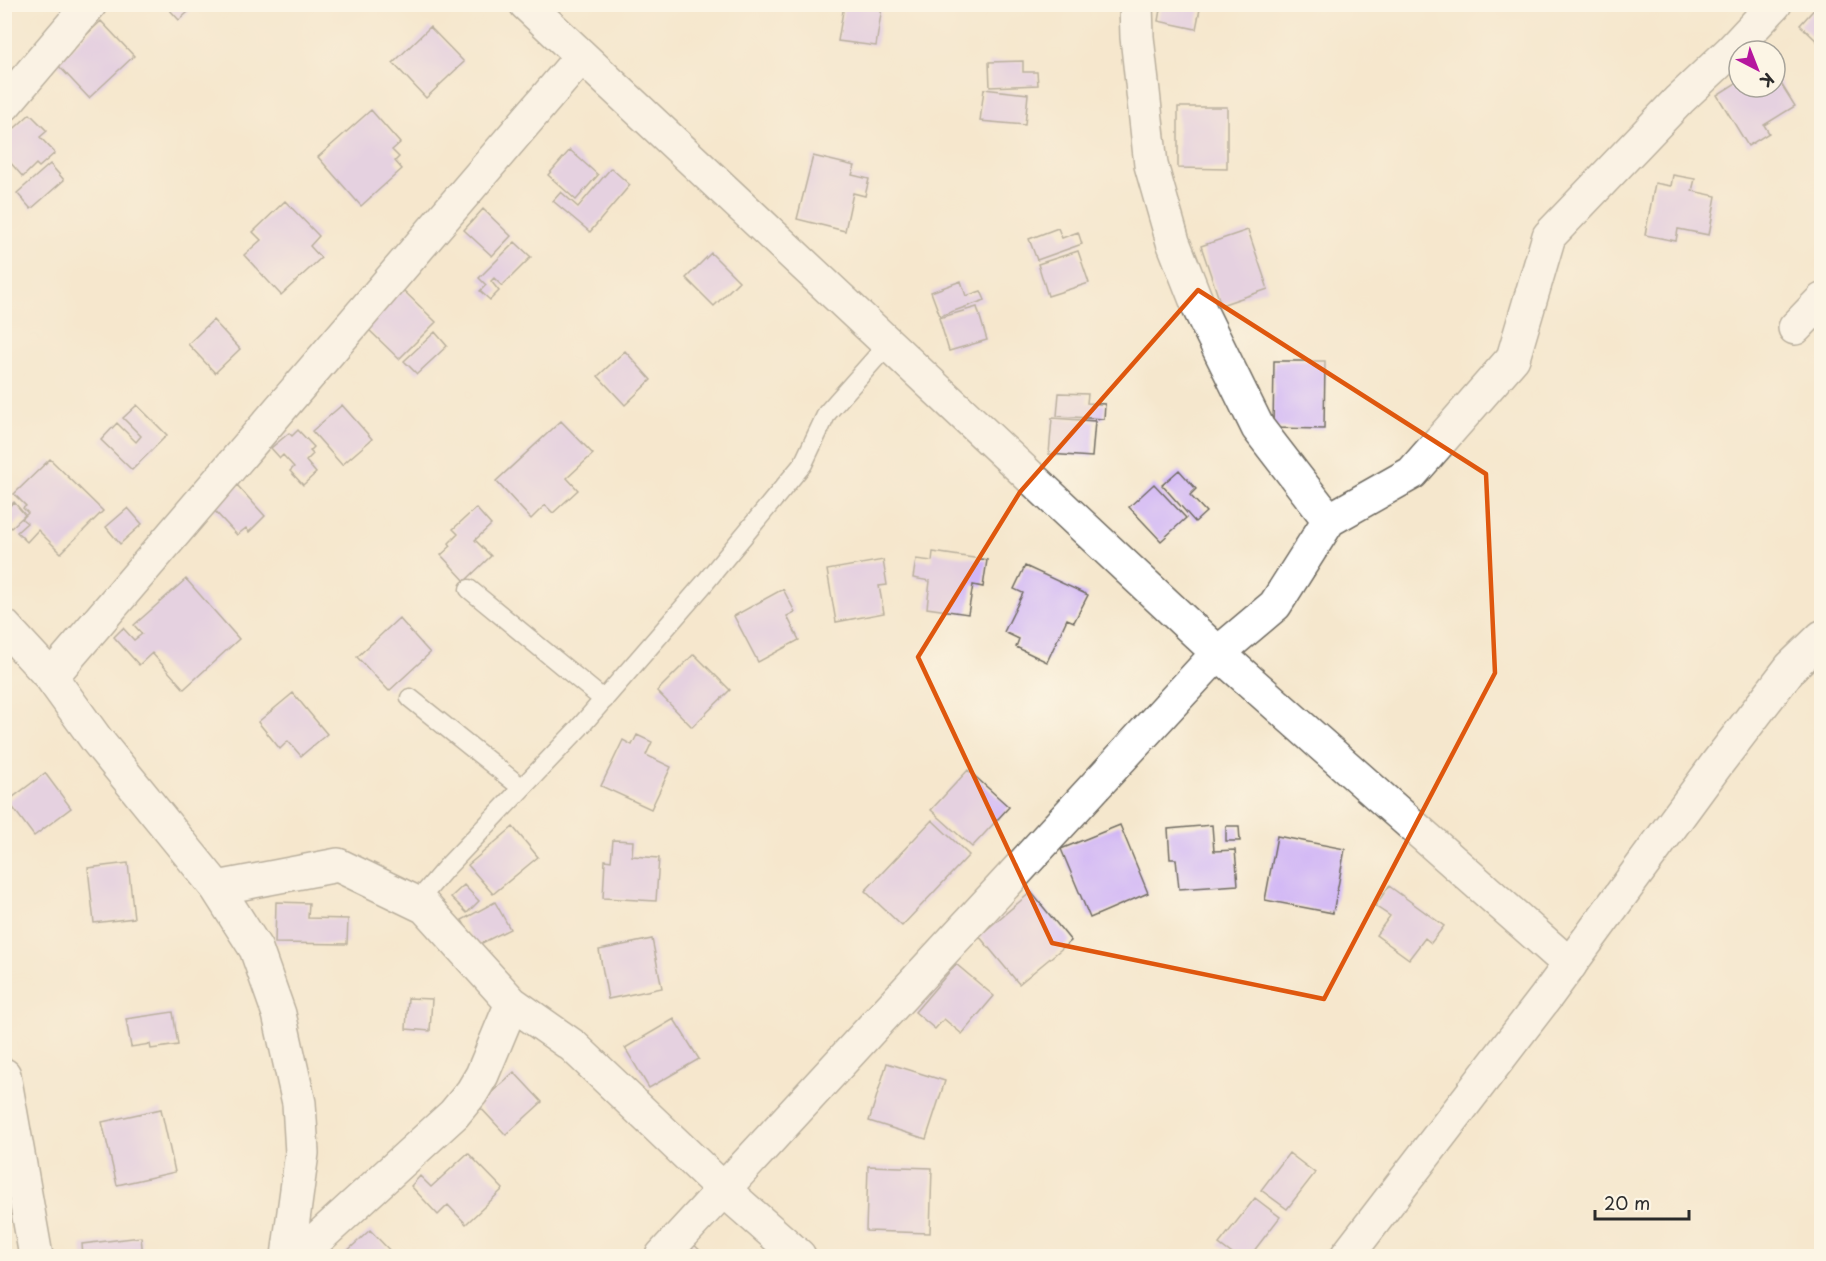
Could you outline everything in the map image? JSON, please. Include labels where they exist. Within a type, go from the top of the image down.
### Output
[{"type":"street","points":[[4,105],[90,4]]},
{"type":"street","points":[[526,4],[1218,653],[1570,965]]},
{"type":"street","points":[[1137,4],[1137,37],[1151,165],[1173,242],[1199,308],[1258,428],[1329,520]]},
{"type":"street","points":[[662,1257],[1218,653],[1275,605],[1329,520],[1412,472],[1512,358],[1549,236],[1679,100],[1731,51],[1774,4]]},
{"type":"street","points":[[51,677],[581,57]]},
{"type":"street","points":[[1795,328],[1821,300]]},
{"type":"street","points":[[4,626],[51,677],[96,739],[217,888],[256,949],[279,1014],[299,1103],[302,1153],[290,1257],[304,1251],[454,1114],[482,1075],[512,1003]]},
{"type":"street","points":[[1347,1257],[1570,965],[1791,667],[1821,637]]},
{"type":"street","points":[[217,888],[338,865],[425,907],[512,1003],[573,1046],[724,1190],[799,1257]]},
{"type":"street","points":[[4,1075],[36,1257]]},
{"type":"lane","points":[[417,902],[445,869],[604,700],[703,585],[803,464],[827,413],[888,344]]},
{"type":"lane","points":[[469,589],[604,700]]},
{"type":"lane","points":[[410,698],[522,789]]},
{"type":"highlighted area","points":[[1198,290],[1486,474],[1495,673],[1324,999],[1052,943],[918,657],[1020,492]]},
{"type":"building","points":[[892,4],[892,8],[882,7],[876,46],[838,41],[844,5]]},
{"type":"building","points":[[1161,4],[1201,4],[1196,29],[1158,21]]},
{"type":"building","points":[[1819,4],[1822,4],[1822,46],[1800,25]]},
{"type":"building","points":[[174,5],[196,5],[179,20],[169,9]]},
{"type":"building","points":[[101,21],[134,56],[89,98],[56,63]]},
{"type":"building","points":[[430,27],[464,62],[426,98],[393,63]]},
{"type":"building","points":[[1023,61],[1023,72],[1037,72],[1038,85],[990,87],[989,62]]},
{"type":"building","points":[[984,89],[1028,94],[1025,125],[980,121]]},
{"type":"building","points":[[1727,89],[1727,99],[1787,99],[1787,93],[1795,106],[1764,125],[1769,133],[1748,146],[1717,95]]},
{"type":"building","points":[[1178,107],[1227,107],[1227,169],[1178,168]]},
{"type":"building","points":[[371,110],[400,143],[392,150],[399,157],[395,161],[402,169],[361,206],[318,157]]},
{"type":"building","points":[[30,114],[47,131],[40,137],[55,153],[39,167],[36,164],[23,177],[9,161],[4,166],[4,138]]},
{"type":"building","points":[[570,150],[598,175],[576,200],[548,175]]},
{"type":"building","points":[[813,156],[855,166],[852,175],[869,179],[865,196],[853,193],[845,231],[797,219]]},
{"type":"building","points":[[50,164],[64,180],[31,209],[17,193]]},
{"type":"building","points":[[611,168],[630,185],[590,232],[553,201],[561,192],[578,207]]},
{"type":"building","points":[[1673,175],[1695,179],[1692,191],[1716,196],[1709,235],[1678,229],[1676,241],[1645,235],[1655,183],[1671,186]]},
{"type":"building","points":[[285,201],[319,236],[310,246],[321,258],[281,295],[244,255],[261,240],[253,232]]},
{"type":"building","points":[[483,209],[511,236],[492,256],[464,230]]},
{"type":"building","points":[[1058,228],[1062,238],[1078,232],[1082,244],[1037,260],[1029,239]]},
{"type":"building","points":[[1248,230],[1268,289],[1221,305],[1201,246]]},
{"type":"building","points":[[515,242],[531,257],[502,286],[494,278],[491,281],[499,291],[490,300],[480,291],[486,285],[479,278]]},
{"type":"building","points":[[1078,251],[1089,283],[1048,296],[1038,264]]},
{"type":"building","points":[[711,253],[739,281],[714,306],[686,278]]},
{"type":"building","points":[[961,281],[966,296],[981,291],[985,300],[940,316],[931,292]]},
{"type":"building","points":[[402,289],[436,322],[399,359],[366,327]]},
{"type":"building","points":[[977,307],[987,340],[949,351],[939,318]]},
{"type":"building","points":[[213,320],[240,349],[215,373],[188,344]]},
{"type":"building","points":[[435,332],[447,346],[417,374],[404,361]]},
{"type":"building","points":[[625,351],[651,380],[625,405],[598,376]]},
{"type":"building","points":[[1274,361],[1325,361],[1324,429],[1273,428]]},
{"type":"building","points":[[1059,393],[1088,394],[1087,403],[1105,404],[1104,419],[1057,416]]},
{"type":"building","points":[[137,405],[167,435],[132,470],[101,440],[117,423],[136,442],[141,436],[123,418]]},
{"type":"building","points":[[342,405],[372,439],[342,465],[312,431]]},
{"type":"building","points":[[1052,418],[1095,421],[1092,457],[1049,454]]},
{"type":"building","points":[[561,421],[593,454],[567,478],[578,490],[553,513],[545,505],[531,519],[496,481]]},
{"type":"building","points":[[298,430],[314,447],[310,451],[313,454],[306,461],[316,473],[303,485],[290,471],[294,467],[283,455],[280,458],[271,448],[289,433],[292,436]]},
{"type":"building","points":[[50,459],[103,511],[61,553],[38,530],[27,542],[17,532],[27,523],[22,519],[28,513],[23,508],[26,506],[14,494]]},
{"type":"building","points":[[1179,470],[1196,489],[1190,495],[1206,512],[1195,522],[1162,485]]},
{"type":"building","points":[[1154,484],[1186,518],[1161,541],[1129,507]]},
{"type":"building","points":[[237,485],[265,516],[249,532],[246,528],[237,535],[212,508]]},
{"type":"building","points":[[14,502],[25,515],[11,528],[4,521],[4,511]]},
{"type":"building","points":[[128,508],[142,524],[120,544],[106,527]]},
{"type":"building","points":[[476,508],[491,525],[475,540],[491,556],[465,581],[441,555],[451,546],[449,543],[458,534],[453,529]]},
{"type":"building","points":[[933,552],[987,560],[983,587],[973,585],[968,614],[927,608],[930,581],[913,578],[916,559],[932,561]]},
{"type":"building","points":[[883,560],[887,585],[879,586],[884,613],[836,622],[827,570]]},
{"type":"building","points":[[1025,566],[1088,595],[1074,622],[1067,619],[1047,662],[1016,647],[1019,639],[1004,632],[1023,593],[1014,589]]},
{"type":"building","points":[[186,579],[239,639],[184,689],[152,653],[139,665],[114,637],[123,628],[134,640],[142,634],[134,625]]},
{"type":"building","points":[[783,589],[795,612],[787,616],[799,640],[758,662],[734,616]]},
{"type":"building","points":[[399,618],[430,653],[389,691],[357,657]]},
{"type":"building","points":[[694,654],[730,690],[692,727],[657,691]]},
{"type":"building","points":[[293,693],[327,734],[301,756],[288,741],[280,749],[258,722]]},
{"type":"building","points":[[637,735],[652,742],[646,755],[671,767],[651,809],[601,786],[623,740],[632,745]]},
{"type":"building","points":[[968,770],[1009,807],[972,847],[931,810]]},
{"type":"building","points":[[45,773],[71,808],[34,836],[8,801]]},
{"type":"building","points":[[932,820],[969,855],[902,926],[865,891]]},
{"type":"building","points":[[1120,825],[1148,893],[1090,918],[1061,849]]},
{"type":"building","points":[[1212,825],[1214,851],[1235,850],[1238,885],[1179,889],[1176,859],[1170,859],[1168,829]]},
{"type":"building","points":[[1226,826],[1239,826],[1240,841],[1226,841]]},
{"type":"building","points":[[513,827],[538,857],[493,894],[468,865]]},
{"type":"building","points":[[1277,836],[1345,849],[1333,913],[1265,900]]},
{"type":"building","points":[[613,840],[633,841],[632,856],[659,858],[656,901],[603,898],[605,860],[611,861]]},
{"type":"building","points":[[128,863],[134,918],[94,923],[88,868]]},
{"type":"building","points":[[464,885],[479,901],[467,913],[451,897]]},
{"type":"building","points":[[1389,886],[1444,926],[1431,943],[1425,938],[1409,959],[1376,935],[1390,916],[1375,906]]},
{"type":"building","points":[[1031,892],[1071,941],[1019,984],[979,936]]},
{"type":"building","points":[[276,902],[309,903],[308,918],[348,919],[347,944],[275,943]]},
{"type":"building","points":[[495,902],[510,929],[476,946],[462,920]]},
{"type":"building","points":[[652,939],[662,988],[608,999],[599,950]]},
{"type":"building","points":[[956,964],[994,996],[962,1034],[944,1019],[935,1029],[915,1012]]},
{"type":"building","points":[[408,998],[432,999],[430,1031],[406,1029]]},
{"type":"building","points":[[173,1012],[178,1045],[151,1049],[150,1044],[131,1047],[126,1019]]},
{"type":"building","points":[[674,1019],[699,1059],[649,1088],[625,1048]]},
{"type":"building","points":[[887,1063],[945,1081],[926,1139],[869,1121]]},
{"type":"building","points":[[514,1072],[542,1102],[506,1135],[478,1105]]},
{"type":"building","points":[[161,1109],[175,1172],[117,1185],[102,1122]]},
{"type":"building","points":[[468,1153],[503,1189],[466,1224],[448,1205],[438,1215],[411,1186],[420,1176],[431,1187]]},
{"type":"building","points":[[1289,1153],[1315,1173],[1287,1209],[1261,1190]]},
{"type":"building","points":[[868,1166],[932,1168],[930,1233],[866,1231]]},
{"type":"building","points":[[1255,1198],[1280,1217],[1250,1256],[1235,1256],[1219,1244]]},
{"type":"building","points":[[370,1230],[395,1256],[348,1256],[345,1253]]},
{"type":"building","points":[[141,1237],[143,1256],[83,1256],[82,1244]]},
{"type":"building","points":[[688,1239],[706,1256],[670,1256]]}]
